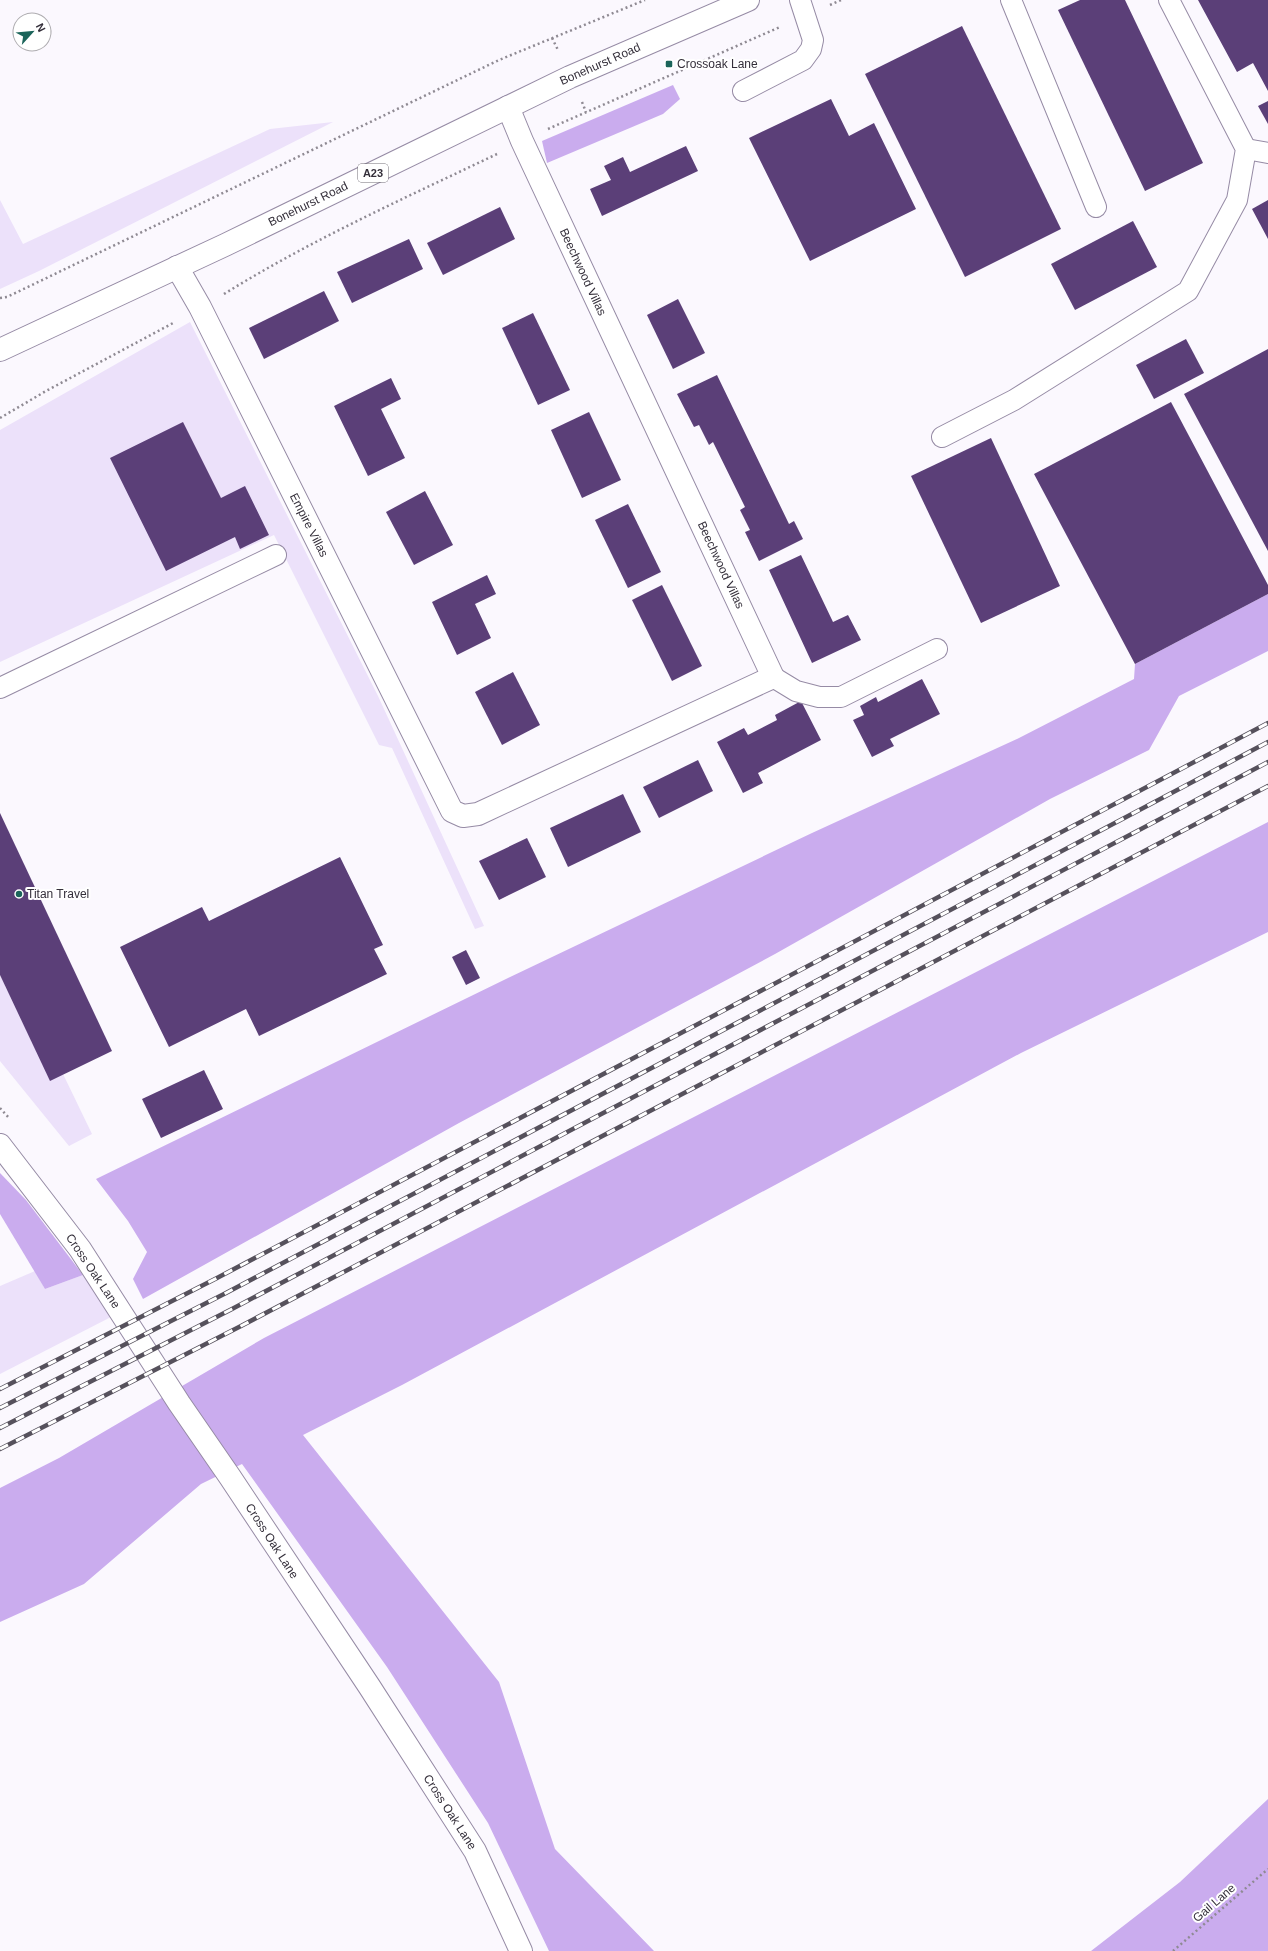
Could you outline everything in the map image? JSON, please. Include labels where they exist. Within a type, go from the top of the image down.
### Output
[{"type":"street","name":"Bonehurst Road","points":[[0,350],[232,242],[577,74],[748,0]]},
{"type":"street","name":"Beechwood Villas","points":[[508,107],[522,141],[773,677]]},
{"type":"street","name":"Empire Villas","points":[[176,267],[200,307],[452,811],[464,816],[478,814],[773,677]]},
{"type":"street","name":"Cross Oak Lane","points":[[0,1145],[80,1249],[179,1403],[369,1686],[476,1851],[521,1951]]},
{"type":"lane","points":[[1011,0],[1096,207]]},
{"type":"lane","points":[[942,436],[1014,400],[1188,291],[1237,200],[1246,149],[1169,0]]},
{"type":"lane","points":[[743,91],[803,60],[811,49],[813,40],[802,9]]},
{"type":"lane","points":[[1246,149],[1268,153]]},
{"type":"lane","points":[[0,688],[276,555]]},
{"type":"lane","points":[[773,677],[796,691],[819,697],[841,697],[937,649]]},
{"type":"path","points":[[0,298],[7,297],[500,60],[645,0]]},
{"type":"path","points":[[0,418],[46,391],[219,298],[261,271],[375,211],[522,141],[773,29],[802,9],[841,0]]},
{"type":"path","name":"Gail Lane","points":[[1172,1951],[1268,1869]]},
{"type":"shaded area","points":[[673,85],[680,99],[663,114],[547,163],[542,141]]},
{"type":"shaded area","points":[[333,122],[39,271],[0,289],[0,200],[23,244],[270,129]]},
{"type":"shaded area","points":[[190,322],[378,696],[484,926],[475,929],[392,748],[379,745],[274,535],[0,662],[0,430]]},
{"type":"shaded area","points":[[1268,594],[1268,651],[1179,696],[1149,750],[1050,799],[775,954],[459,1123],[143,1299],[133,1279],[147,1252],[128,1221],[96,1179],[508,978],[812,833],[1019,738],[1134,679],[1135,664]]},
{"type":"shaded area","points":[[1268,822],[1268,932],[1021,1053],[402,1385],[303,1435],[499,1682],[555,1849],[654,1951],[549,1951],[488,1823],[387,1667],[242,1464],[201,1484],[84,1584],[0,1622],[0,1488],[59,1458],[264,1338]]},
{"type":"shaded area","points":[[0,975],[50,1080],[63,1074],[92,1134],[69,1146],[0,1061]]},
{"type":"shaded area","points":[[0,1173],[26,1200],[83,1275],[45,1289],[0,1214]]},
{"type":"shaded area","points":[[35,1271],[45,1289],[83,1275],[111,1317],[0,1374],[0,1286]]},
{"type":"shaded area","points":[[1268,1799],[1268,1951],[1091,1951],[1180,1882]]},
{"type":"building","points":[[1080,0],[1125,0],[1203,163],[1145,191],[1058,10]]},
{"type":"building","points":[[1198,0],[1268,0],[1268,91],[1253,63],[1237,72]]},
{"type":"building","points":[[962,26],[1061,229],[965,277],[865,74]]},
{"type":"building","points":[[831,99],[849,136],[874,123],[916,209],[810,261],[749,138]]},
{"type":"building","points":[[1268,101],[1268,124],[1258,106]]},
{"type":"building","points":[[686,146],[698,171],[602,216],[590,189],[611,180],[604,166],[623,157],[630,172]]},
{"type":"building","points":[[1268,200],[1268,239],[1252,209]]},
{"type":"building","points":[[500,207],[515,239],[443,275],[427,243]]},
{"type":"building","points":[[1133,221],[1157,267],[1075,310],[1051,264]]},
{"type":"building","points":[[409,239],[423,269],[352,303],[337,272]]},
{"type":"building","points":[[324,291],[339,321],[264,359],[249,328]]},
{"type":"building","points":[[678,299],[705,353],[673,369],[647,315]]},
{"type":"building","points":[[533,313],[570,390],[538,405],[502,328]]},
{"type":"building","points":[[1186,339],[1204,373],[1154,399],[1136,365]]},
{"type":"building","points":[[1268,349],[1268,551],[1184,394]]},
{"type":"building","points":[[717,375],[789,524],[794,521],[803,539],[759,561],[745,532],[750,530],[740,510],[745,507],[713,442],[709,445],[699,425],[694,427],[677,394]]},
{"type":"building","points":[[391,378],[401,399],[381,409],[405,458],[368,476],[334,406]]},
{"type":"building","points":[[1171,402],[1268,585],[1268,594],[1135,664],[1034,474]]},
{"type":"building","points":[[589,412],[621,480],[582,498],[551,430]]},
{"type":"building","points":[[183,422],[221,498],[245,486],[269,535],[240,549],[235,537],[166,571],[110,458]]},
{"type":"building","points":[[991,438],[1060,586],[981,623],[911,476]]},
{"type":"building","points":[[425,491],[453,545],[414,565],[386,512]]},
{"type":"building","points":[[628,504],[661,572],[628,588],[595,520]]},
{"type":"building","points":[[801,555],[833,622],[848,615],[861,640],[812,663],[769,570]]},
{"type":"building","points":[[487,575],[496,594],[475,604],[491,638],[457,655],[432,602]]},
{"type":"building","points":[[662,585],[702,666],[672,681],[632,600]]},
{"type":"building","points":[[513,672],[540,725],[502,745],[475,692]]},
{"type":"building","points":[[922,679],[940,714],[890,739],[894,746],[872,757],[853,720],[864,715],[860,706],[876,697],[878,702]]},
{"type":"building","points":[[801,701],[821,740],[758,773],[763,783],[743,793],[717,742],[744,728],[748,735],[777,720],[775,715]]},
{"type":"building","points":[[698,760],[713,791],[659,818],[643,787]]},
{"type":"building","points":[[623,794],[641,832],[568,867],[550,828]]},
{"type":"building","name":"Titan Travel","points":[[0,813],[112,1051],[50,1081],[0,975]]},
{"type":"building","points":[[527,838],[546,877],[499,900],[479,861]]},
{"type":"building","points":[[340,857],[383,945],[374,949],[387,974],[259,1036],[246,1009],[169,1047],[120,947],[202,907],[209,921]]},
{"type":"building","points":[[466,950],[480,978],[466,985],[452,957]]},
{"type":"building","points":[[204,1070],[223,1109],[161,1138],[142,1099]]},
{"type":"railway","points":[[0,1389],[217,1278],[1268,723]]},
{"type":"railway","points":[[0,1408],[226,1293],[1268,742]]},
{"type":"railway","points":[[0,1428],[232,1309],[1268,762]]},
{"type":"railway","points":[[0,1449],[241,1326],[1268,786]]},
{"type":"place","name":"Crossoak Lane","points":[[669,64]]},
{"type":"place","name":"Titan Travel","points":[[19,894]]}]
